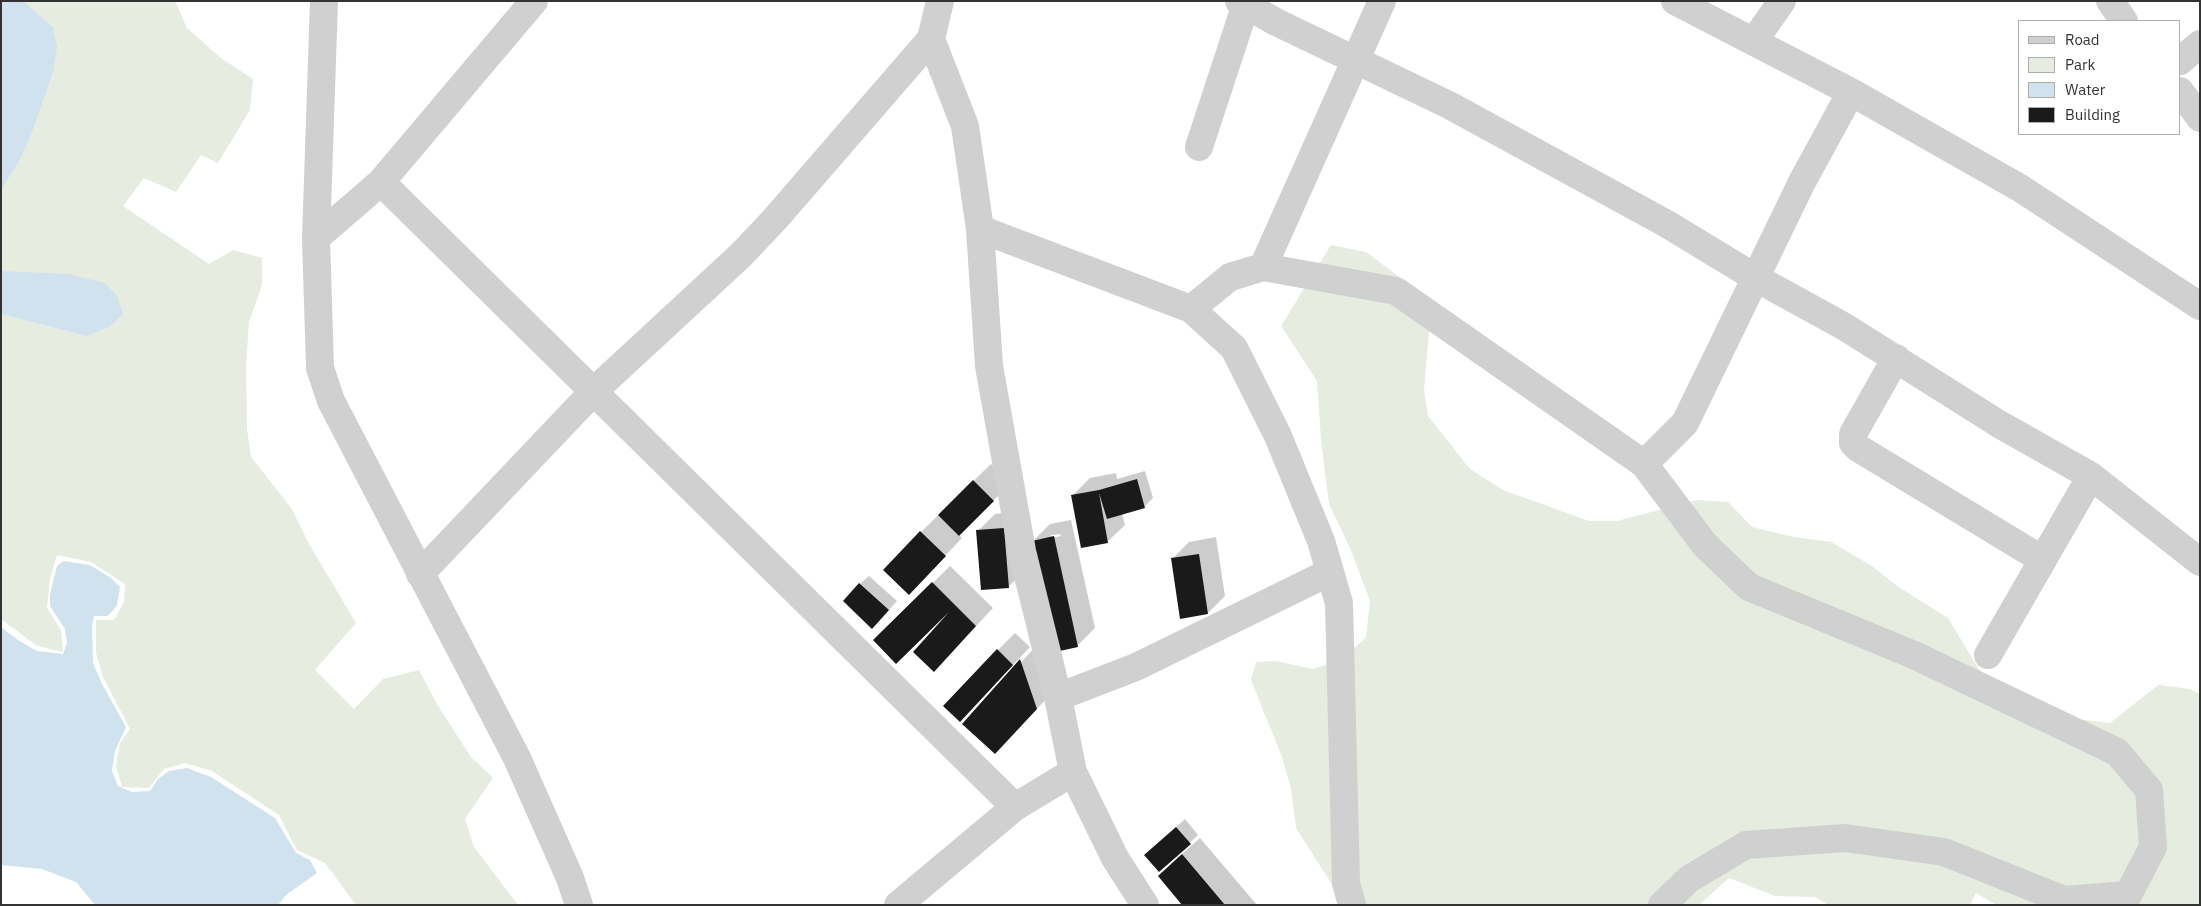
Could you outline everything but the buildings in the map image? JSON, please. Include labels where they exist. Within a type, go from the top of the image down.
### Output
[{"type":"street","points":[[324,1],[316,238],[320,368],[331,401],[517,758],[570,878],[579,905]]},
{"type":"street","points":[[316,238],[381,182],[534,1]]},
{"type":"street","points":[[420,574],[595,390],[740,255],[775,219],[931,39],[940,1]]},
{"type":"street","points":[[1263,267],[1382,1]]},
{"type":"street","points":[[1675,1],[1851,92],[2020,188],[2200,306]]},
{"type":"street","points":[[1754,41],[1782,1]]},
{"type":"street","points":[[2110,1],[2123,20]]},
{"type":"street","points":[[1199,147],[1243,3],[1276,22],[1449,105],[1667,224],[1756,278],[1845,327],[1999,424],[2091,476],[2200,562]]},
{"type":"street","points":[[931,39],[964,126],[980,229],[990,366],[1022,551],[1058,697],[1073,772],[1115,858],[1145,905]]},
{"type":"street","points":[[2181,60],[2200,44]]},
{"type":"street","points":[[1644,464],[1684,423],[1802,182],[1851,92]]},
{"type":"street","points":[[2181,92],[2200,118]]},
{"type":"street","points":[[381,182],[595,390],[1015,807]]},
{"type":"street","points":[[980,229],[1191,309],[1234,348],[1278,436],[1322,541],[1339,603],[1346,882],[1352,905]]},
{"type":"street","points":[[1191,309],[1230,277],[1263,267],[1396,291],[1644,464],[1705,545],[1749,587],[1914,655],[2118,752],[2149,790],[2153,847],[2128,895],[2064,900],[1944,852],[1845,838],[1746,845],[1689,879],[1662,905]]},
{"type":"street","points":[[1896,358],[1853,434],[1853,443],[1858,448],[2043,560]]},
{"type":"street","points":[[1988,655],[2091,476]]},
{"type":"street","points":[[1058,697],[1136,667],[1330,572]]},
{"type":"street","points":[[898,905],[1015,807],[1073,772]]},
{"type":"green space","points":[[23,1],[175,1],[187,28],[221,58],[253,79],[250,110],[218,163],[201,155],[176,192],[144,178],[123,206],[209,264],[233,250],[262,258],[262,285],[249,322],[246,366],[247,429],[251,457],[292,509],[309,544],[356,623],[315,670],[354,709],[383,679],[419,670],[438,706],[471,757],[493,778],[465,819],[474,847],[518,905],[356,905],[325,863],[297,850],[279,815],[212,771],[185,763],[164,769],[149,788],[122,787],[116,766],[120,743],[130,729],[103,677],[96,653],[96,620],[114,620],[124,602],[125,584],[91,562],[57,555],[50,579],[47,608],[61,630],[63,652],[37,646],[1,619],[1,314],[86,336],[26,273],[1,271],[1,190],[19,162],[32,133],[53,73],[53,27]]},
{"type":"green space","points":[[1331,245],[1366,252],[1402,279],[1431,307],[1424,390],[1428,416],[1470,469],[1503,490],[1589,521],[1617,521],[1697,500],[1728,502],[1752,527],[1794,537],[1831,542],[1872,566],[1897,586],[1948,618],[1983,676],[2067,718],[2110,723],[2158,685],[2190,689],[2200,694],[2200,905],[1997,905],[1976,893],[1970,905],[1828,905],[1815,897],[1775,896],[1729,878],[1699,905],[1345,905],[1296,828],[1291,789],[1282,757],[1251,680],[1256,662],[1276,661],[1312,669],[1342,660],[1366,637],[1370,601],[1351,550],[1329,504],[1321,440],[1317,381],[1281,326]]},
{"type":"water","points":[[1,1],[23,1],[53,27],[57,47],[53,73],[32,133],[19,162],[1,190]]},
{"type":"water","points":[[1,271],[69,274],[105,283],[117,296],[123,314],[109,327],[86,336],[1,314]]},
{"type":"water","points":[[63,561],[90,565],[111,578],[120,587],[117,605],[107,616],[94,616],[92,627],[93,663],[102,684],[126,727],[115,751],[112,771],[118,786],[132,792],[150,791],[158,779],[169,771],[187,768],[211,777],[275,818],[296,853],[310,860],[317,873],[286,895],[278,905],[95,905],[76,882],[42,869],[1,865],[1,627],[37,651],[63,654],[67,643],[65,629],[50,606],[50,594],[57,566]]}]
